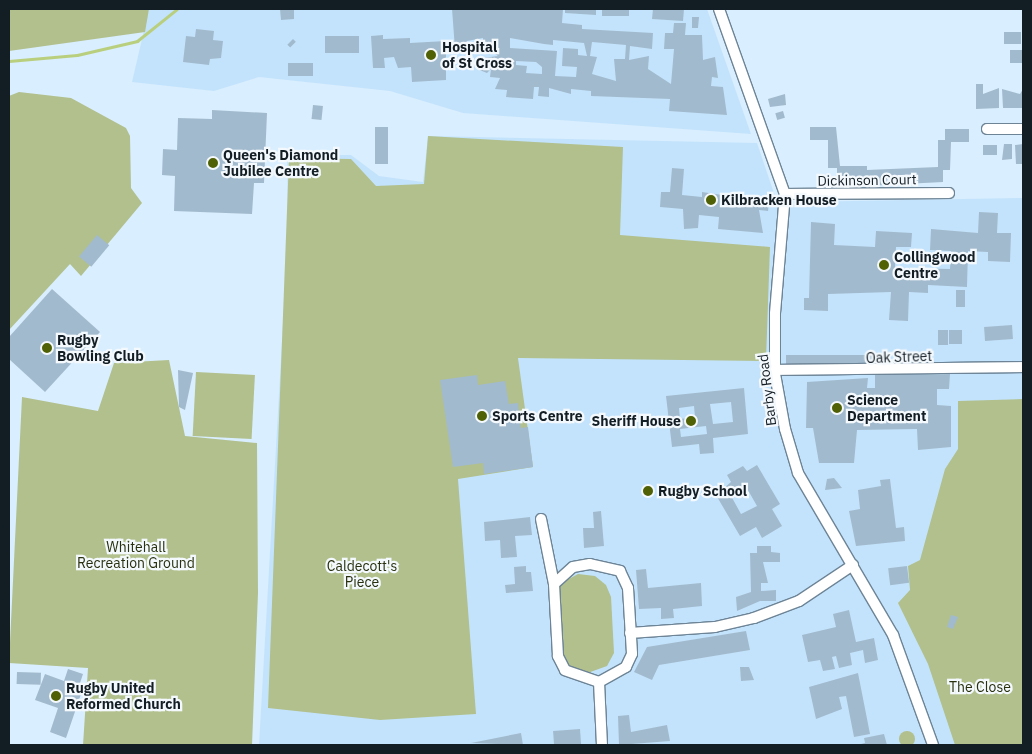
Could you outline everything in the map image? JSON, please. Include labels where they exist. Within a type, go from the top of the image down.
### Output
[{"type":"street","name":"Barby Road","points":[[719,9],[785,194],[775,314],[775,370],[798,472],[893,635],[933,745]]},
{"type":"street","points":[[987,129],[1023,128]]},
{"type":"street","name":"Dickinson Court","points":[[785,194],[949,193]]},
{"type":"street","name":"Oak Street","points":[[775,370],[1023,367]]},
{"type":"street","points":[[541,519],[554,584],[558,656],[565,670],[599,682],[626,668],[632,654],[628,588],[620,571],[590,564],[573,567],[554,584]]},
{"type":"street","points":[[630,633],[715,627],[754,618],[799,601],[853,565]]},
{"type":"street","points":[[599,682],[602,745]]},
{"type":"shaded area","name":"Hospital of St Cross","points":[[149,9],[707,9],[751,134],[463,113],[390,91],[259,77],[214,91],[132,82]]},
{"type":"shaded area","name":"Rugby School","points":[[428,136],[757,143],[775,196],[798,202],[1023,198],[1023,745],[259,745],[288,236],[287,155],[351,155],[379,176],[423,182]]},
{"type":"green space","points":[[9,9],[149,9],[145,32],[9,51]]},
{"type":"green space","points":[[19,92],[71,98],[126,128],[130,136],[131,188],[142,203],[81,276],[70,264],[9,330],[9,96]]},
{"type":"green space","name":"Caldecott's Piece","points":[[428,136],[623,147],[620,235],[770,247],[766,361],[518,358],[533,467],[458,479],[476,714],[380,720],[268,708],[289,158],[351,159],[376,186],[424,184]]},
{"type":"green space","name":"Whitehall Recreation Ground","points":[[169,360],[185,436],[257,443],[258,593],[252,745],[83,745],[88,668],[9,663],[22,397],[98,411],[114,363]]},
{"type":"green space","points":[[196,372],[255,375],[252,439],[193,436]]},
{"type":"green space","name":"The Close","points":[[1023,399],[1023,745],[955,745],[928,664],[898,603],[910,590],[908,566],[920,560],[945,469],[958,449],[958,401]]},
{"type":"green space","points":[[578,574],[595,576],[606,585],[611,597],[614,653],[607,666],[582,675],[560,666],[556,586]]},
{"type":"green space","points":[[907,731],[913,733],[915,739],[913,745],[907,747],[901,745],[899,739],[901,733]]},
{"type":"building","points":[[280,9],[294,9],[294,19],[281,20]]},
{"type":"building","points":[[452,9],[563,9],[562,23],[582,25],[582,29],[653,33],[652,49],[630,46],[629,60],[649,56],[648,69],[671,84],[674,49],[664,49],[665,33],[673,33],[674,23],[686,23],[685,35],[702,35],[703,60],[715,57],[718,78],[712,77],[711,86],[723,87],[727,115],[669,111],[670,99],[591,96],[591,91],[571,89],[571,94],[549,88],[549,97],[538,96],[539,87],[534,87],[533,99],[506,97],[507,90],[495,89],[500,78],[490,77],[491,69],[487,73],[477,69],[476,59],[498,56],[483,44],[483,38],[467,41],[467,50],[455,49]],"holes":[[[510,38],[553,45],[553,40],[584,43],[587,56],[578,55],[578,49],[563,48],[562,66],[577,67],[576,77],[555,76],[557,51],[510,48]],[[592,42],[626,45],[625,59],[614,59],[616,81],[592,74],[597,57],[590,56]],[[516,61],[536,62],[542,67],[542,74],[526,73],[527,66],[516,65]]]},
{"type":"building","points":[[565,9],[596,9],[596,15],[565,13]]},
{"type":"building","points":[[602,9],[629,9],[629,16],[602,16]]},
{"type":"building","points":[[653,9],[684,9],[683,21],[652,19]]},
{"type":"building","points":[[692,17],[699,17],[698,28],[692,28]]},
{"type":"building","points":[[196,29],[214,31],[213,40],[223,41],[221,58],[210,59],[209,65],[183,62],[186,36],[195,37]]},
{"type":"building","points":[[1004,32],[1021,32],[1021,44],[1004,44]]},
{"type":"building","points":[[383,35],[383,39],[410,38],[410,43],[446,41],[446,80],[412,82],[411,67],[398,68],[394,57],[384,58],[385,68],[373,68],[371,36]]},
{"type":"building","points":[[325,36],[359,36],[359,53],[325,53]]},
{"type":"building","points":[[293,39],[296,42],[290,47],[287,45]]},
{"type":"building","points":[[1010,50],[1023,50],[1023,63],[1010,63]]},
{"type":"building","points":[[288,63],[313,63],[313,76],[288,76]]},
{"type":"building","points":[[976,84],[983,84],[983,94],[999,88],[999,108],[976,109]]},
{"type":"building","points":[[1002,89],[1020,94],[1023,89],[1023,108],[1003,108]]},
{"type":"building","points":[[785,94],[786,105],[770,107],[768,99]]},
{"type":"building","points":[[313,105],[323,106],[321,120],[312,119]]},
{"type":"building","name":"Queen's Diamond Jubilee Centre","points":[[212,110],[267,113],[264,183],[254,183],[252,214],[174,211],[175,176],[162,175],[163,149],[177,150],[178,118],[212,119]]},
{"type":"building","points":[[783,111],[785,118],[777,120],[775,113]]},
{"type":"building","points":[[375,127],[388,127],[388,164],[375,164]]},
{"type":"building","points":[[810,127],[836,127],[840,166],[867,166],[867,170],[938,167],[938,140],[945,140],[945,129],[969,129],[969,142],[951,142],[950,170],[943,170],[943,182],[865,186],[865,180],[837,180],[837,168],[828,168],[828,140],[810,140]]},
{"type":"building","points":[[1004,144],[1012,144],[1012,159],[1002,160]]},
{"type":"building","points":[[1023,144],[1023,164],[1016,164],[1015,145]]},
{"type":"building","points":[[983,145],[997,145],[997,155],[983,155]]},
{"type":"building","name":"Kilbracken House","points":[[672,168],[684,169],[682,195],[702,197],[702,192],[769,202],[768,211],[759,210],[763,233],[718,229],[719,217],[699,215],[698,228],[684,229],[683,209],[660,207],[661,192],[670,192]]},
{"type":"building","name":"Collingwood Centre","points":[[979,212],[998,213],[997,233],[1011,233],[1010,262],[988,261],[988,252],[968,251],[967,287],[928,285],[928,293],[909,292],[908,321],[889,320],[891,292],[828,294],[828,311],[804,310],[804,298],[809,298],[811,222],[835,224],[834,245],[875,247],[876,231],[912,233],[911,247],[896,247],[895,268],[950,269],[951,251],[930,250],[931,229],[978,233]]},
{"type":"building","points":[[97,235],[109,245],[91,267],[79,256]]},
{"type":"building","name":"Rugby Bowling Club","points":[[52,289],[100,332],[45,392],[9,359],[9,337]]},
{"type":"building","points":[[956,290],[965,290],[965,307],[956,307]]},
{"type":"building","points":[[1012,325],[1013,339],[985,341],[984,327]]},
{"type":"building","points":[[938,330],[948,330],[948,345],[938,345]]},
{"type":"building","points":[[949,330],[962,330],[962,344],[949,344]]},
{"type":"building","points":[[786,355],[874,355],[874,365],[786,365]]},
{"type":"building","points":[[178,370],[193,373],[185,410],[179,407]]},
{"type":"building","points":[[950,374],[949,389],[937,389],[937,405],[951,406],[951,447],[918,450],[917,429],[857,430],[854,463],[819,463],[813,428],[806,428],[807,382],[868,378],[867,388],[875,388],[875,375]]},
{"type":"building","name":"Sports Centre","points":[[477,375],[478,385],[505,381],[509,404],[518,403],[521,428],[528,427],[533,467],[484,474],[483,463],[453,467],[440,380]]},
{"type":"building","name":"Sheriff House","points":[[744,388],[748,434],[713,438],[714,453],[700,454],[699,444],[672,447],[666,396]],"holes":[[[731,402],[733,422],[713,424],[710,404]],[[694,406],[695,417],[680,419],[679,408]],[[706,426],[707,434],[681,437],[680,429]]]},
{"type":"building","points":[[757,465],[780,504],[772,509],[782,526],[762,538],[756,527],[740,536],[716,495],[731,482],[727,475],[743,466],[747,471]],"holes":[[[745,485],[757,506],[741,514],[730,494]]]},
{"type":"building","points":[[834,478],[842,488],[825,490],[827,479]]},
{"type":"building","points":[[890,479],[896,528],[904,527],[905,541],[856,546],[849,511],[860,509],[858,490],[881,486],[880,480]]},
{"type":"building","points":[[601,511],[604,546],[584,548],[583,528],[594,528],[593,512]]},
{"type":"building","points":[[530,517],[532,535],[515,536],[517,557],[501,558],[500,540],[485,541],[484,522]]},
{"type":"building","points":[[757,546],[771,546],[771,552],[780,553],[780,562],[763,562],[768,583],[761,583],[761,591],[776,590],[776,601],[760,601],[737,611],[736,597],[751,592],[750,553],[757,553]]},
{"type":"building","points":[[526,566],[526,572],[531,572],[533,591],[506,593],[505,585],[515,584],[514,567]]},
{"type":"building","points":[[907,566],[909,583],[890,585],[888,568]]},
{"type":"building","points":[[646,569],[648,588],[701,583],[702,606],[673,609],[674,618],[661,619],[661,608],[639,609],[636,570]]},
{"type":"building","points":[[849,610],[856,642],[874,638],[878,660],[865,663],[863,650],[850,653],[852,665],[839,668],[836,656],[832,657],[835,669],[823,671],[820,660],[808,662],[802,635],[836,627],[833,614]]},
{"type":"building","points":[[951,615],[958,617],[953,629],[947,627]]},
{"type":"building","points":[[746,631],[750,650],[659,665],[652,680],[634,672],[647,647]]},
{"type":"building","points":[[740,667],[749,667],[754,680],[741,681]]},
{"type":"building","points":[[68,669],[83,674],[78,689],[70,690],[81,694],[66,738],[50,732],[58,708],[35,700],[45,674],[64,681]]},
{"type":"building","points":[[17,672],[41,673],[41,685],[17,684]]},
{"type":"building","points":[[858,673],[870,734],[854,737],[846,696],[839,697],[842,709],[816,719],[809,687]]},
{"type":"building","points":[[629,715],[631,732],[667,725],[670,741],[619,745],[618,716]]},
{"type":"building","points":[[580,729],[581,745],[554,745],[553,731]]},
{"type":"building","points":[[521,733],[523,745],[471,743]]},
{"type":"building","points":[[884,734],[887,745],[857,745],[865,743],[864,738]]},
{"type":"waterway","points":[[9,61],[77,55],[137,41],[177,9]]},
{"type":"place","name":"Hospital of St Cross","points":[[431,55]]},
{"type":"place","name":"Queen's Diamond Jubilee Centre","points":[[213,163]]},
{"type":"place","name":"Kilbracken House","points":[[711,200]]},
{"type":"place","name":"Collingwood Centre","points":[[884,265]]},
{"type":"place","name":"Rugby Bowling Club","points":[[47,348]]},
{"type":"place","name":"Science Department","points":[[837,408]]},
{"type":"place","name":"Sports Centre","points":[[482,416]]},
{"type":"place","name":"Sheriff House","points":[[691,421]]},
{"type":"place","name":"Rugby School","points":[[648,491]]},
{"type":"place","name":"Rugby United Reformed Church","points":[[56,696]]}]
